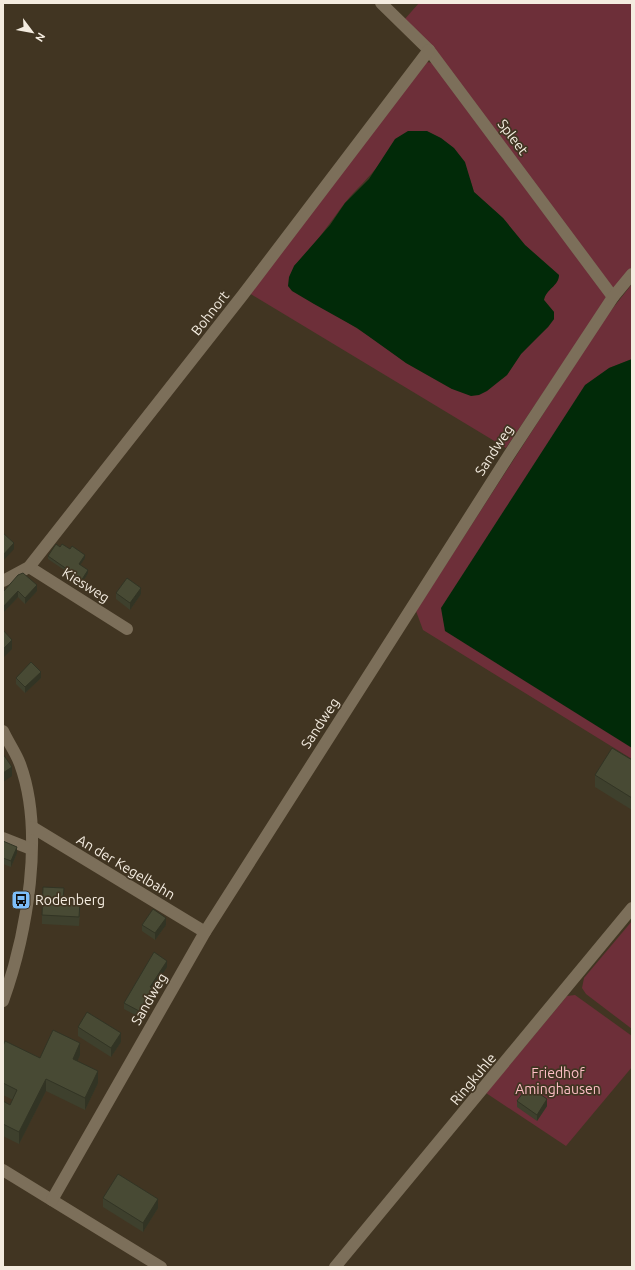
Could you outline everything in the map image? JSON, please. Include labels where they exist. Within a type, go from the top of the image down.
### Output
[{"type":"street","name":"Spleet","points":[[381,3],[429,50],[613,297]]},
{"type":"street","name":"Bohnort","points":[[3,581],[29,568],[242,296],[429,50]]},
{"type":"street","name":"Sandweg","points":[[52,1200],[205,932],[509,455],[613,297],[632,274]]},
{"type":"street","name":"Kiesweg","points":[[29,568],[127,629]]},
{"type":"street","points":[[3,731],[20,763],[27,791],[32,828],[26,913],[3,1001]]},
{"type":"street","name":"An der Kegelbahn","points":[[32,828],[205,932]]},
{"type":"street","points":[[3,838],[31,849]]},
{"type":"street","name":"Ringkuhle","points":[[335,1267],[632,908]]},
{"type":"street","points":[[3,1170],[161,1267]]},
{"type":"green space","points":[[419,3],[632,3],[632,267],[614,289],[404,20]]},
{"type":"green space","points":[[425,62],[435,63],[608,296],[506,448],[249,293]],"holes":[[[381,162],[470,179],[474,192],[503,218],[525,245],[559,275],[545,296],[544,300],[554,312],[554,319],[521,354],[507,375],[502,379],[452,389],[406,363],[383,345],[336,315],[294,266],[314,244],[344,204]]]},
{"type":"green space","points":[[632,284],[632,359],[609,368],[632,759],[423,630],[416,611],[605,318]]},
{"type":"green space","points":[[632,921],[632,1029],[586,994],[582,988],[584,978]]},
{"type":"green space","name":"Friedhof Aminghausen","points":[[575,995],[632,1036],[632,1067],[566,1146],[486,1093],[567,996]]},
{"type":"shaded area","points":[[408,131],[427,131],[441,138],[454,148],[465,162],[474,192],[503,218],[525,245],[559,275],[557,282],[547,293],[544,300],[554,312],[554,319],[521,354],[507,375],[487,391],[479,395],[471,396],[452,389],[406,363],[357,328],[292,291],[288,286],[289,277],[294,266],[330,225],[345,203],[369,179],[395,139]]},
{"type":"shaded area","points":[[632,359],[632,748],[445,631],[441,608],[585,385],[609,368]]},
{"type":"building","points":[[3,533],[14,543],[3,555]]},
{"type":"building","points":[[56,544],[60,547],[62,544],[70,549],[72,546],[85,555],[79,564],[88,570],[81,581],[73,576],[74,574],[48,556]]},
{"type":"building","points":[[23,573],[37,585],[25,598],[18,591],[3,607],[3,591],[18,575]]},
{"type":"building","points":[[127,578],[141,588],[130,603],[116,593]]},
{"type":"building","points":[[3,630],[12,640],[3,649]]},
{"type":"building","points":[[31,662],[41,672],[25,687],[16,678]]},
{"type":"building","points":[[612,748],[632,760],[632,798],[595,775]]},
{"type":"building","points":[[3,754],[12,767],[3,773]]},
{"type":"building","points":[[3,841],[17,847],[11,861],[3,858]]},
{"type":"building","points":[[43,887],[64,888],[63,901],[80,902],[79,917],[42,915]]},
{"type":"building","points":[[153,909],[166,918],[155,933],[142,925]]},
{"type":"building","points":[[154,952],[167,961],[150,987],[152,989],[139,1011],[124,1003]]},
{"type":"building","points":[[87,1012],[121,1033],[111,1048],[78,1027]]},
{"type":"building","points":[[53,1030],[80,1043],[73,1059],[98,1071],[85,1098],[46,1079],[19,1132],[3,1124],[3,1101],[10,1105],[17,1090],[3,1083],[3,1046],[5,1041],[40,1058]]},
{"type":"building","points":[[528,1086],[547,1099],[537,1115],[517,1101]]},
{"type":"building","points":[[118,1174],[158,1199],[143,1223],[103,1198]]},
{"type":"place","name":"Rodenberg","points":[[21,900]]}]
